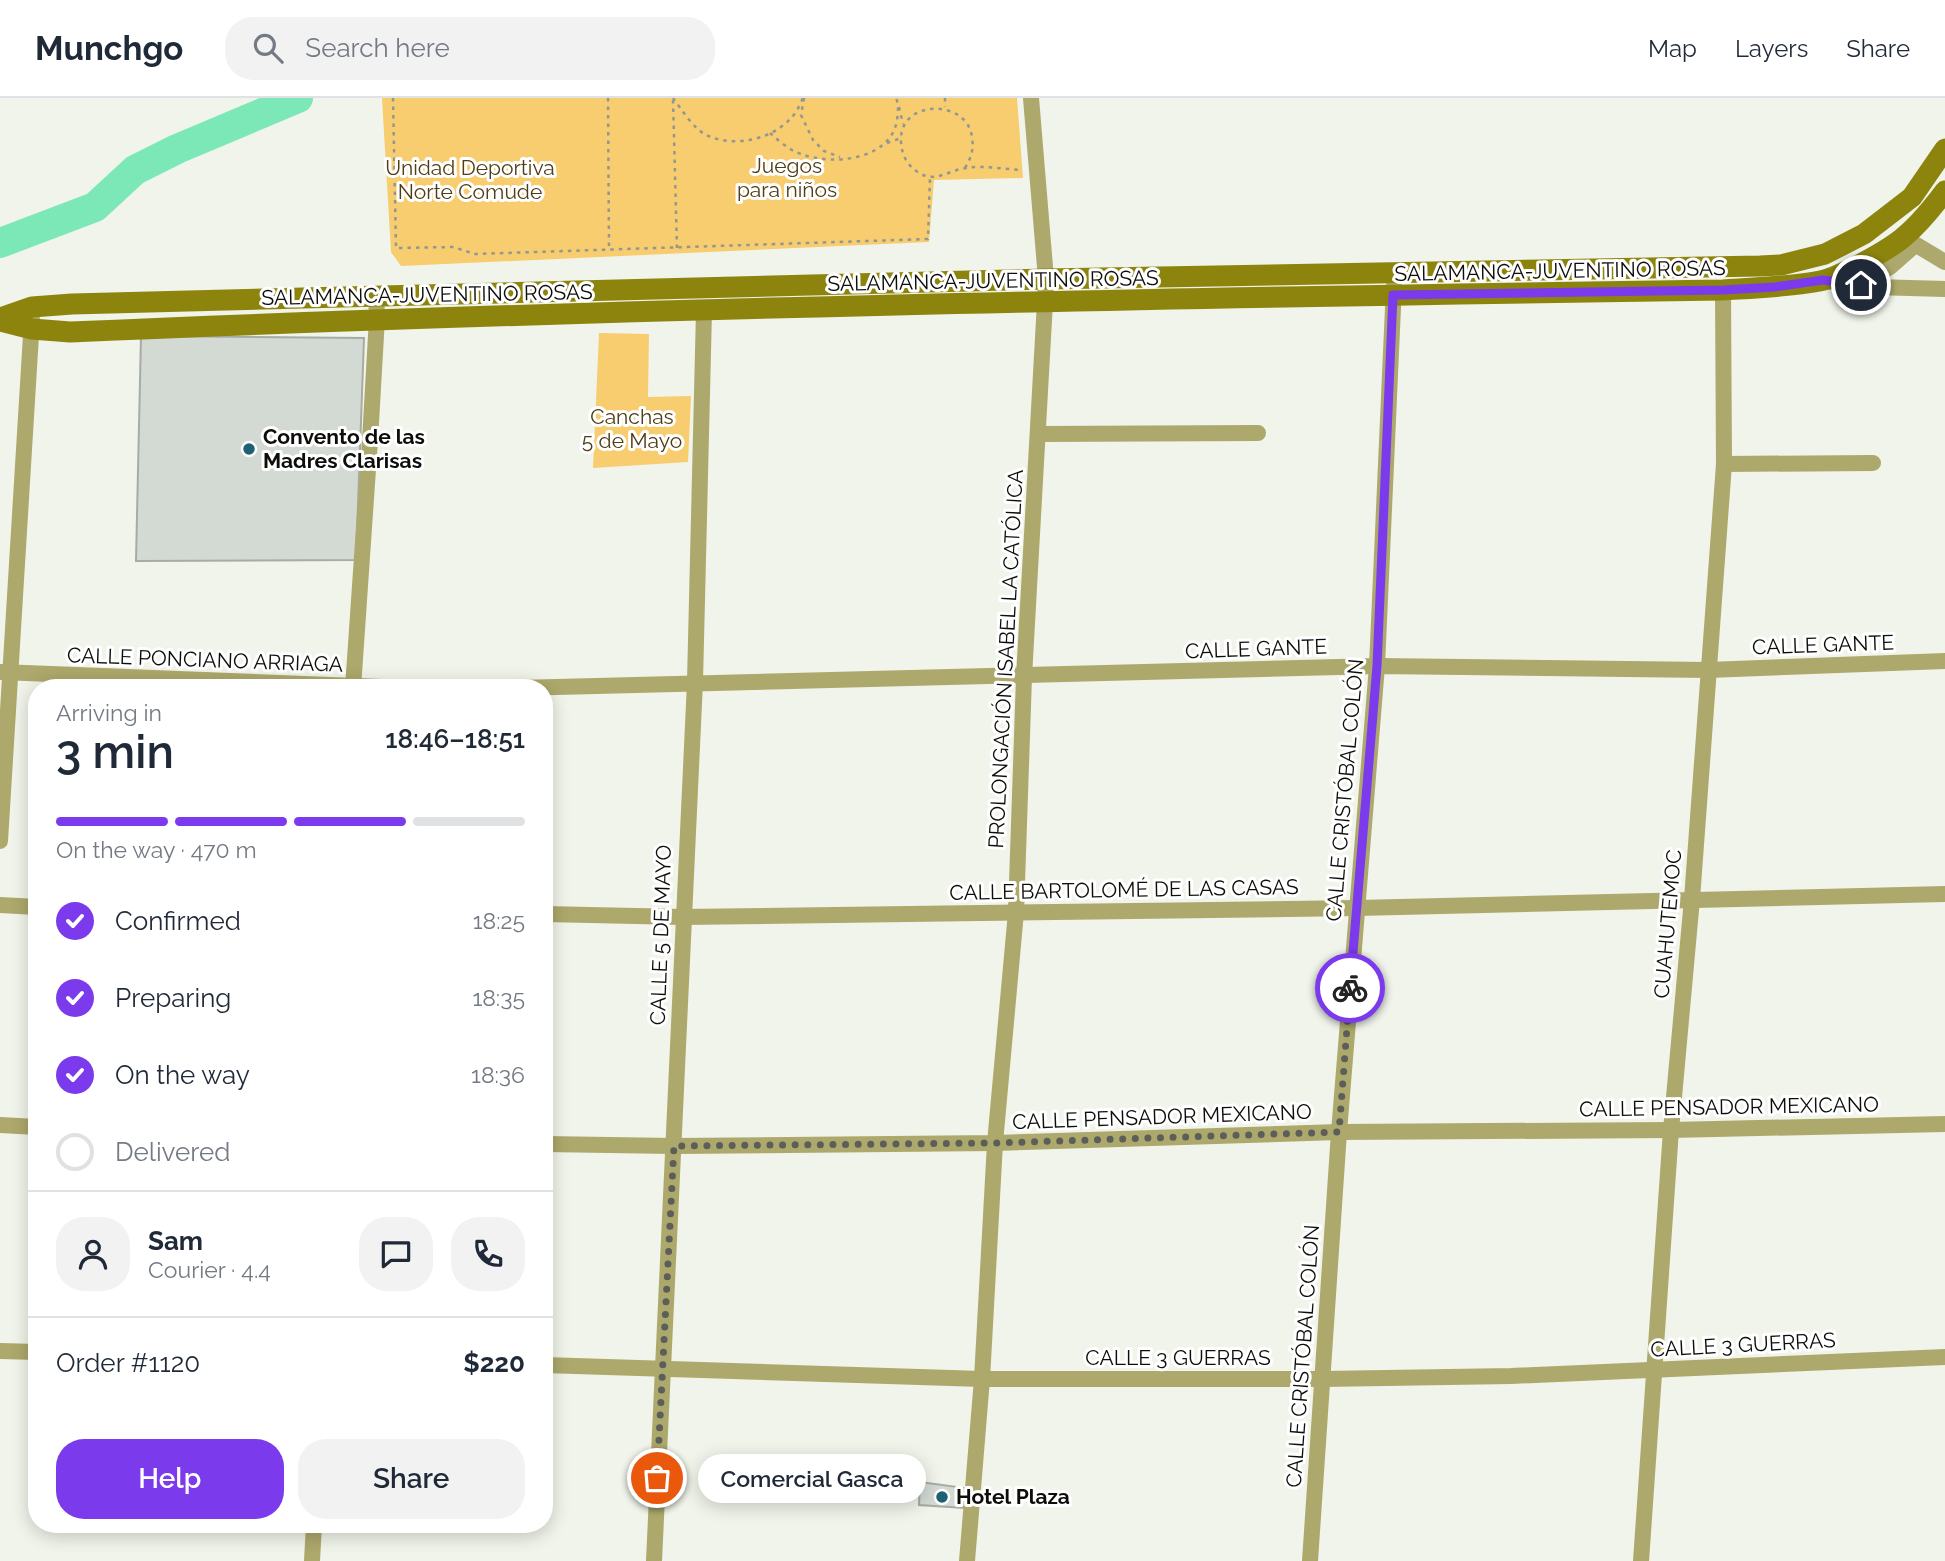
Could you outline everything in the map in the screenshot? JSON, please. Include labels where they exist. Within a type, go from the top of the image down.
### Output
[{"type":"street","points":[[1031,98],[1046,279]]},
{"type":"street","name":"SALAMANCA-JUVENTINO ROSAS","points":[[0,320],[32,329],[70,332],[377,318],[1045,302],[1781,265],[1825,254],[1864,234],[1912,197],[1945,149]]},
{"type":"street","name":"SALAMANCA-JUVENTINO ROSAS","points":[[0,320],[32,307],[72,303],[1046,279],[1723,290],[1775,287],[1823,280],[1910,241],[1945,191]]},
{"type":"street","points":[[1861,285],[1891,267],[1910,241],[1945,262]]},
{"type":"street","name":"PROLONGACIÓN ISABEL LA CATÓLICA","points":[[967,1561],[982,1379],[995,1143],[1016,912],[1024,677],[1046,279]]},
{"type":"street","points":[[1823,280],[1861,285],[1945,289]]},
{"type":"street","name":"CALLE CRISTÓBAL COLÓN","points":[[1310,1561],[1339,1132],[1377,666],[1394,284]]},
{"type":"street","name":"CUAHUTEMOC","points":[[1641,1561],[1671,1130],[1692,899],[1724,464],[1723,290]]},
{"type":"street","points":[[354,679],[377,318],[376,296]]},
{"type":"street","points":[[0,841],[5,672],[32,307]]},
{"type":"street","name":"CALLE 5 DE MAYO","points":[[654,1561],[695,682],[704,311]]},
{"type":"street","points":[[1039,434],[1258,433]]},
{"type":"street","points":[[1724,464],[1873,463]]},
{"type":"street","name":"CALLE GANTE","points":[[695,682],[1024,677],[1377,666],[1708,670],[1945,661]]},
{"type":"street","name":"CALLE PONCIANO ARRIAGA","points":[[5,672],[167,679]]},
{"type":"street","points":[[553,687],[695,682]]},
{"type":"street","name":"CALLE BARTOLOMÉ DE LAS CASAS","points":[[553,914],[682,917],[1357,908],[1945,894]]},
{"type":"street","points":[[0,905],[28,907]]},
{"type":"street","name":"CALLE PENSADOR MEXICANO","points":[[553,1144],[674,1146],[995,1143],[1339,1132],[1671,1130],[1945,1124]]},
{"type":"street","points":[[0,1125],[28,1127]]},
{"type":"street","points":[[0,1351],[28,1352]]},
{"type":"street","name":"CALLE 3 GUERRAS","points":[[553,1365],[982,1379],[1323,1379],[1655,1371],[1945,1357]]},
{"type":"street","points":[[312,1561],[314,1533]]},
{"type":"path","points":[[393,98],[396,248],[453,247],[475,254],[928,239],[930,177]]},
{"type":"path","points":[[608,98],[610,250]]},
{"type":"path","points":[[673,98],[677,247]]},
{"type":"path","points":[[673,98],[704,134],[741,141],[761,138],[770,133],[794,116],[803,98]]},
{"type":"path","points":[[803,98],[801,116],[813,140],[824,150],[842,158]]},
{"type":"path","points":[[896,98],[903,124],[903,152],[909,166],[923,176],[947,175],[965,168],[1020,170]]},
{"type":"path","points":[[945,98],[945,107]]},
{"type":"path","points":[[886,143],[893,135],[898,104]]},
{"type":"path","points":[[903,124],[916,113],[931,106],[945,107],[966,120],[971,128],[973,149],[965,168]]},
{"type":"path","points":[[770,133],[783,145],[803,155],[842,158],[861,157],[901,138]]},
{"type":"green space","name":"Unidad Deportiva Norte Comude","points":[[382,98],[1017,98],[1023,178],[934,180],[929,242],[401,266],[391,252]]},
{"type":"green space","name":"Canchas 5 de Mayo","points":[[599,333],[649,334],[648,397],[691,396],[688,462],[593,468]]},
{"type":"building","name":"Convento de las Madres Clarisas","points":[[141,336],[364,338],[356,560],[136,561]]},
{"type":"building","name":"Hotel Plaza","points":[[920,1482],[965,1488],[964,1508],[919,1505]]},
{"type":"waterway","points":[[0,243],[95,207],[135,170],[177,149],[298,98]]},
{"type":"way so far","points":[[657,1478],[674,1146],[995,1143],[1339,1132],[1350,988]]},
{"type":"place","name":"Convento de las Madres Clarisas","points":[[249,449]]},
{"type":"place","name":"Comercial Gasca","points":[[657,1478]]},
{"type":"place","name":"Hotel Plaza","points":[[942,1497]]},
{"type":"route","points":[[1350,988],[1377,666],[1393,295],[1723,290],[1775,287],[1823,280],[1861,285]]},
{"type":"park label","name":"Juegos para niños","points":[[787,178]]}]
